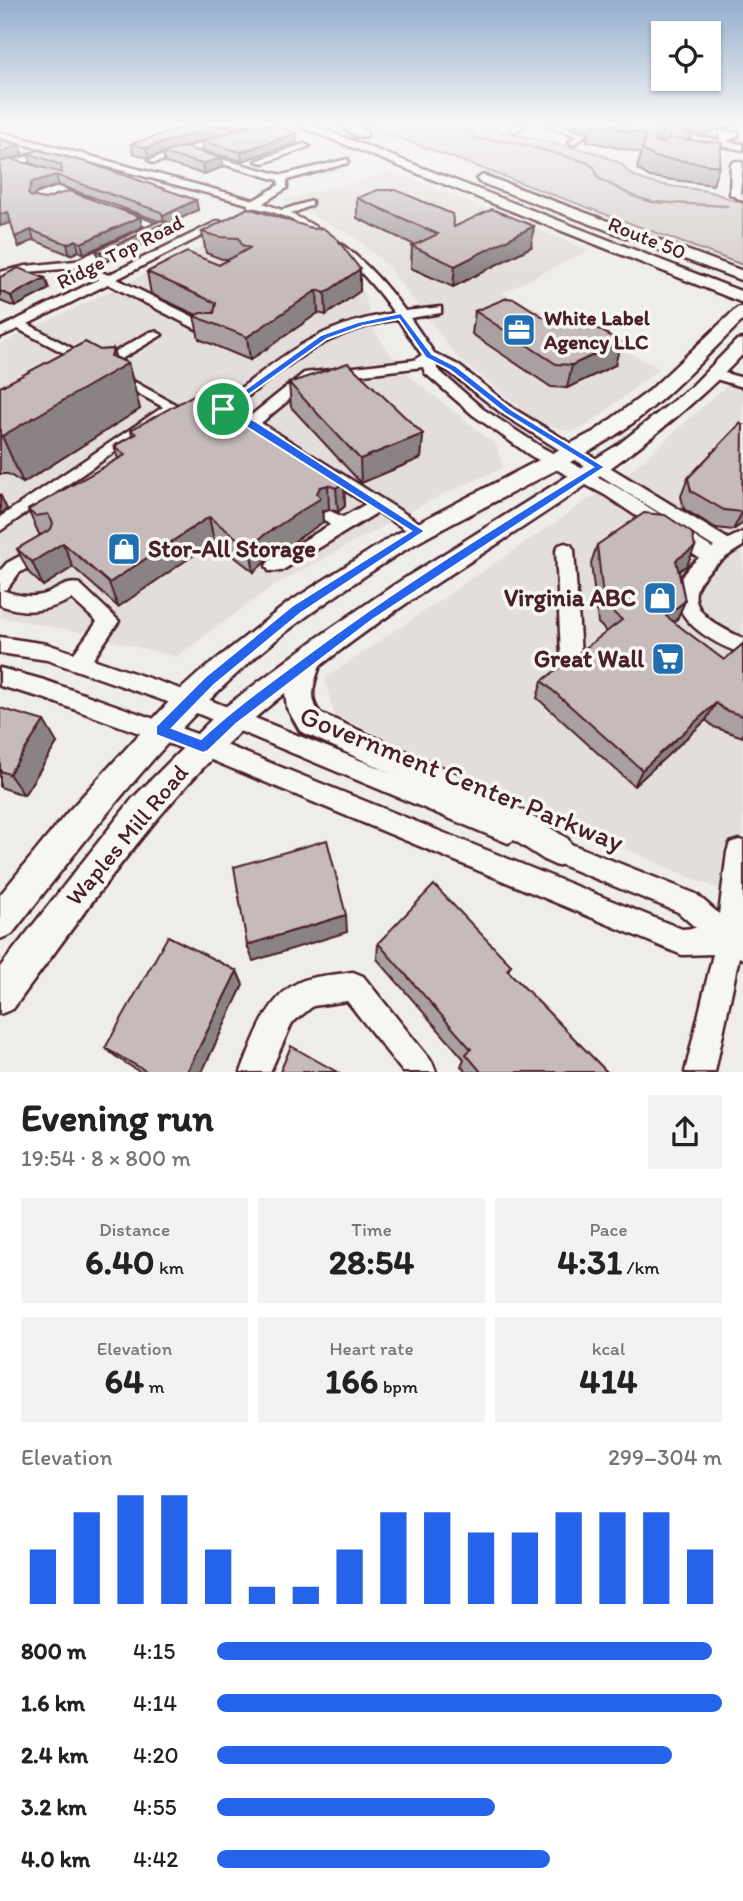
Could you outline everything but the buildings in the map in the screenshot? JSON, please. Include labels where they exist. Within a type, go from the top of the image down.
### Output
[{"type":"main road","name":"Route 50","points":[[429,175],[743,298]]},
{"type":"main road","name":"Route 50","points":[[471,175],[743,276]]},
{"type":"main road","name":"Waples Mill Road","points":[[0,922],[77,825],[188,700],[297,610],[419,531],[602,435],[656,395],[743,311]]},
{"type":"main road","name":"Waples Mill Road","points":[[0,996],[120,837],[203,746],[232,719],[432,572],[592,472],[681,406],[743,344]]},
{"type":"main road","points":[[309,660],[298,692],[304,716],[310,722],[473,796],[556,850]]},
{"type":"street","points":[[148,175],[175,183],[194,184],[251,206],[283,213],[317,229],[355,257],[429,356],[430,370],[470,406],[592,472],[611,491],[728,547],[690,578],[685,589],[686,600],[701,624],[711,632],[743,646]]},
{"type":"street","points":[[271,175],[282,178],[292,175]]},
{"type":"street","points":[[738,175],[735,194],[743,198]]},
{"type":"street","points":[[251,206],[279,191],[284,186],[282,178]]},
{"type":"street","points":[[72,195],[96,204]]},
{"type":"street","points":[[283,213],[308,203]]},
{"type":"street","points":[[0,276],[26,269],[77,264],[158,227],[109,209]]},
{"type":"street","name":"Ridge Top Road","points":[[0,333],[228,219]]},
{"type":"street","points":[[170,249],[183,254]]},
{"type":"street","points":[[77,264],[211,331]]},
{"type":"street","points":[[131,292],[152,282]]},
{"type":"street","points":[[419,531],[251,423],[223,409],[314,342],[334,332],[360,324],[437,310]]},
{"type":"street","points":[[0,524],[173,407],[92,370],[19,324]]},
{"type":"street","points":[[92,370],[155,335]]},
{"type":"street","points":[[251,423],[309,376],[418,365],[429,356]]},
{"type":"street","points":[[714,374],[743,383]]},
{"type":"street","points":[[215,421],[230,412]]},
{"type":"street","points":[[275,566],[337,521],[380,504]]},
{"type":"street","points":[[0,584],[13,568],[52,546]]},
{"type":"street","points":[[565,550],[571,655]]},
{"type":"street","points":[[0,597],[10,602],[40,605],[56,600],[73,589],[109,621],[79,662]]},
{"type":"street","name":"Government Center Parkway","points":[[0,645],[47,652],[188,700],[687,903],[736,943]]},
{"type":"street","points":[[0,677],[44,689],[203,746],[682,942],[736,943]]},
{"type":"street","points":[[700,1072],[736,943],[739,852],[743,854]]},
{"type":"street","points":[[255,1072],[282,1013],[307,993],[353,986],[422,1072]]},
{"type":"shaded area","points":[[381,175],[401,175],[589,250],[502,293],[660,368],[584,428],[571,432],[538,422],[458,358],[386,264],[353,236],[283,200]]},
{"type":"shaded area","points":[[499,175],[633,175],[660,184],[711,192],[743,203],[743,265]]},
{"type":"shaded area","points":[[256,216],[321,244],[363,291],[375,332],[401,369],[497,446],[503,468],[439,496],[273,586],[176,657],[74,631],[0,617],[0,344],[191,252]]},
{"type":"shaded area","points":[[735,378],[743,381],[743,898],[686,876],[334,715],[325,678],[632,470]]},
{"type":"waterway","points":[[597,175],[598,178],[635,197],[653,202],[727,206]]},
{"type":"place","name":"White Label Agency LLC","points":[[519,330]]},
{"type":"place","name":"Stor-All Storage","points":[[124,549]]},
{"type":"place","name":"Virginia ABC","points":[[660,598]]},
{"type":"place","name":"Great Wall","points":[[668,659]]},
{"type":"route","points":[[401,316],[429,356],[453,368],[509,412],[600,467],[463,552],[367,617],[232,719],[203,746],[161,730],[209,681],[297,610],[419,531],[405,519],[251,423],[223,409],[314,342],[360,324],[401,316]]}]
